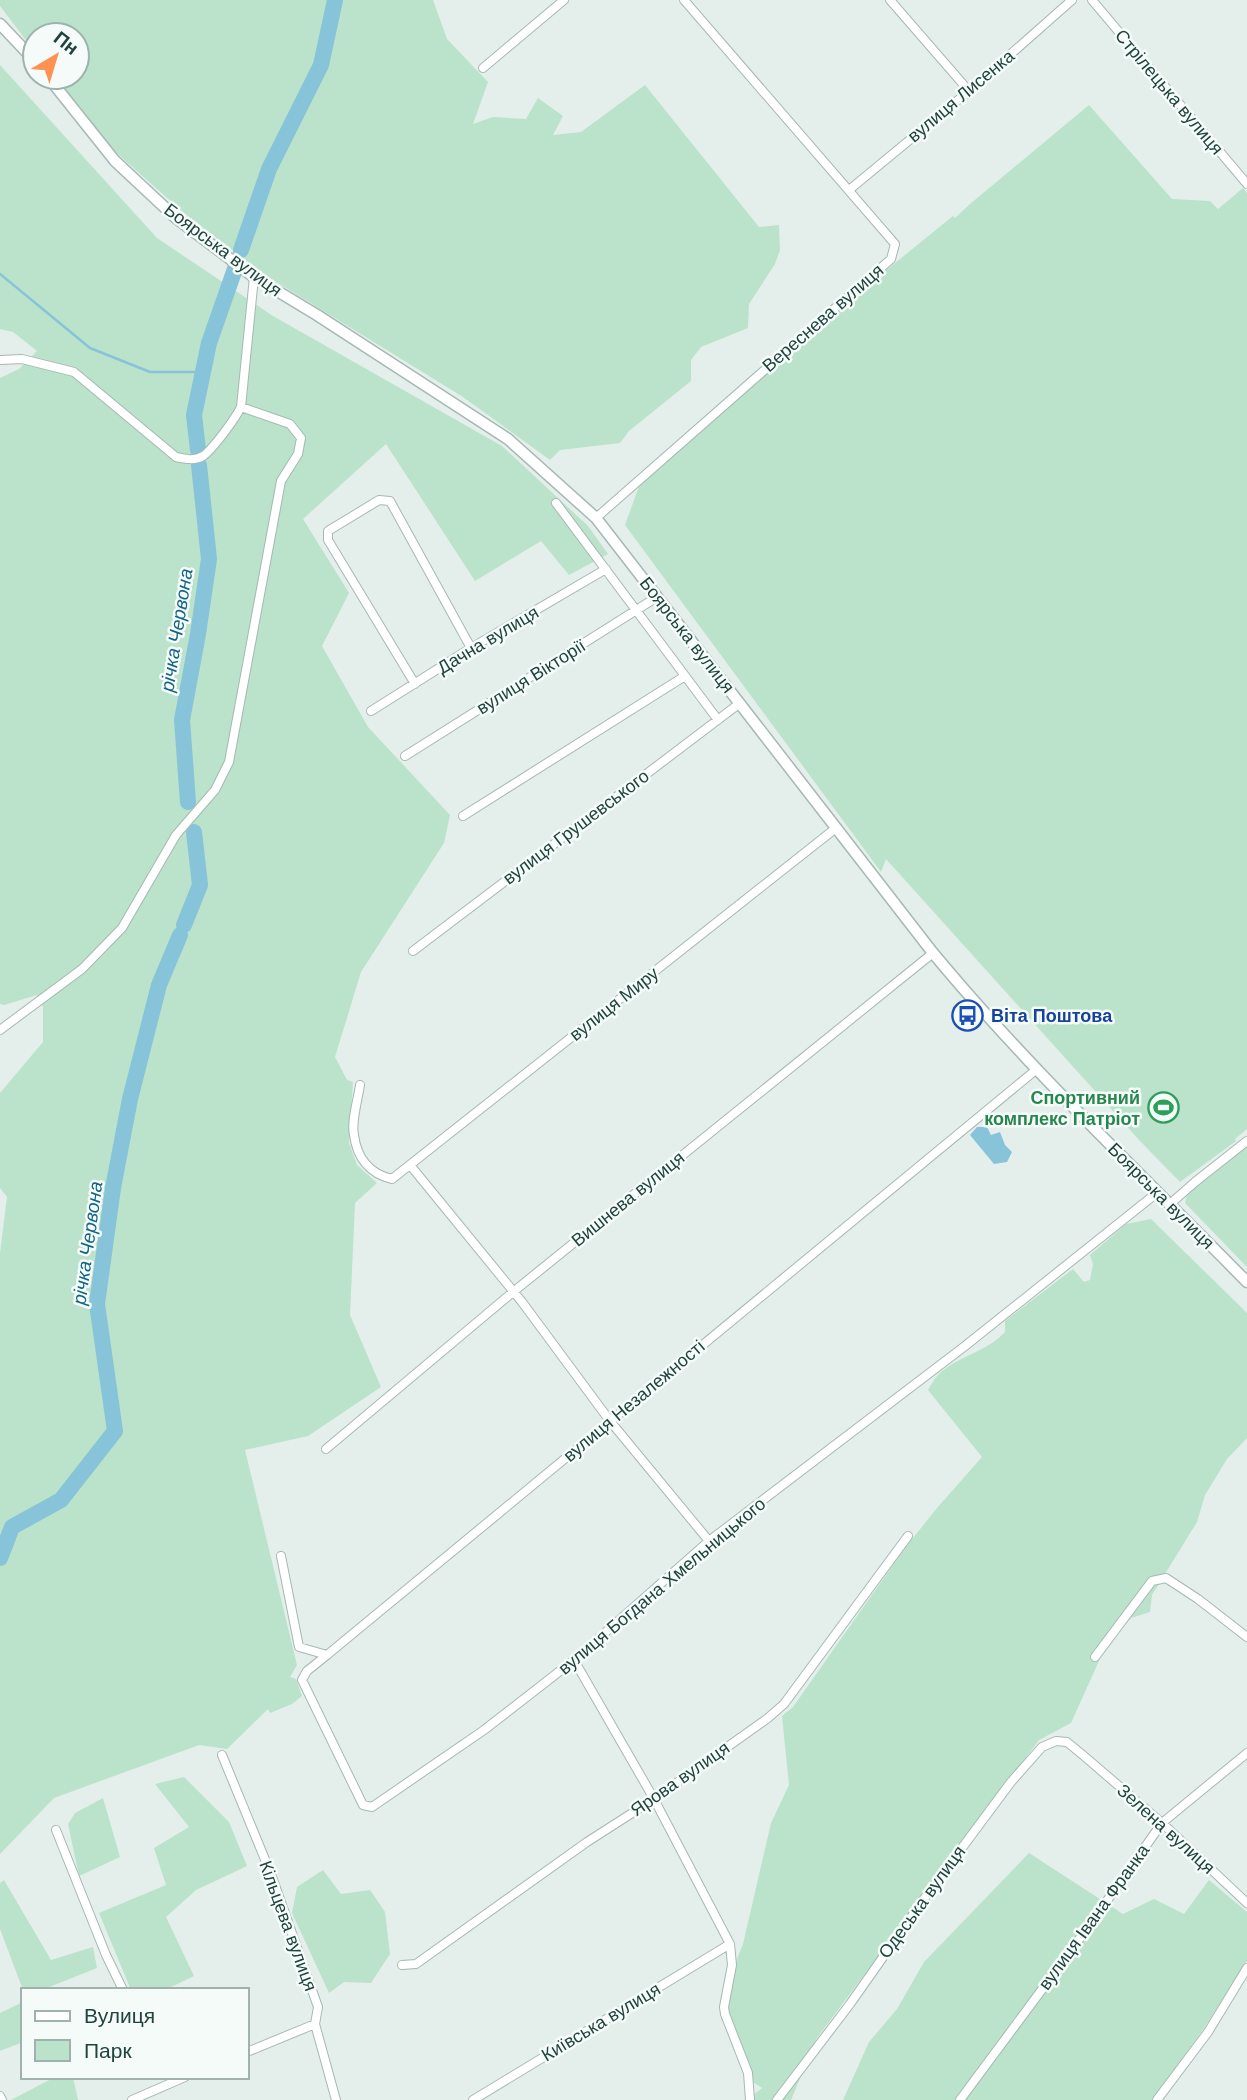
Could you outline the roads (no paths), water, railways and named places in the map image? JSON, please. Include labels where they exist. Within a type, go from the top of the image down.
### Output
[{"type":"street","points":[[483,68],[564,0]]},
{"type":"street","name":"Вереснева вулиця","points":[[596,518],[891,259],[895,244],[684,0]]},
{"type":"street","points":[[890,0],[969,91]]},
{"type":"street","name":"вулиця Лисенка","points":[[849,190],[969,91],[1072,0]]},
{"type":"street","name":"Стрілецька вулиця","points":[[1091,0],[1247,184]]},
{"type":"street","points":[[0,24],[21,46]]},
{"type":"street","name":"Боярська вулиця","points":[[59,91],[115,161],[176,218],[254,277],[352,337],[508,439],[596,518],[974,1003],[1247,1282]]},
{"type":"street","points":[[0,359],[22,359],[74,372],[176,457],[190,460],[203,456],[234,421],[241,407],[254,277]]},
{"type":"street","points":[[0,1030],[82,969],[122,928],[176,835],[215,790],[229,762],[281,481],[298,454],[301,438],[290,424],[241,407]]},
{"type":"street","points":[[415,684],[328,540],[328,531],[379,500],[390,501],[471,648]]},
{"type":"street","points":[[556,503],[718,720]]},
{"type":"street","name":"Дачна вулиця","points":[[371,711],[471,648],[606,569]]},
{"type":"street","name":"вулиця Вікторії","points":[[405,756],[657,597]]},
{"type":"street","points":[[463,816],[685,676]]},
{"type":"street","name":"вулиця Грушевського","points":[[413,951],[740,703]]},
{"type":"street","name":"вулиця Миру","points":[[360,1084],[353,1134],[362,1161],[379,1176],[392,1179],[836,828]]},
{"type":"street","name":"Вишнева вулиця","points":[[326,1449],[513,1292],[933,953]]},
{"type":"street","name":"вулиця Незалежності","points":[[327,1655],[1037,1069]]},
{"type":"street","points":[[1170,1204],[1247,1141]]},
{"type":"street","points":[[410,1165],[513,1292],[610,1421],[709,1541]]},
{"type":"street","name":"вулиця Богдана Хмельницького","points":[[327,1655],[307,1671],[302,1680],[363,1805],[372,1807],[484,1730],[574,1660],[709,1541],[965,1346],[1158,1192]]},
{"type":"street","name":"Ярова вулиця","points":[[402,1965],[416,1964],[768,1718],[784,1704],[908,1536]]},
{"type":"street","points":[[281,1556],[299,1647],[327,1655]]},
{"type":"street","points":[[1095,1657],[1152,1581],[1166,1578],[1247,1637]]},
{"type":"street","points":[[574,1660],[654,1799],[730,1944],[733,1965],[724,2007],[748,2073],[750,2100]]},
{"type":"street","name":"Одеська вулиця","points":[[777,2100],[1026,1764],[1042,1747],[1056,1741],[1067,1742],[1084,1756]]},
{"type":"street","name":"вулиця Івана Франка","points":[[960,2100],[1162,1823],[1247,1753]]},
{"type":"street","name":"Кільцева вулиця","points":[[222,1755],[271,1874],[318,2007],[315,2024],[336,2100]]},
{"type":"street","name":"Зелена вулиця","points":[[1084,1756],[1162,1823],[1247,1903]]},
{"type":"street","points":[[56,1830],[122,1988]]},
{"type":"street","name":"Київська вулиця","points":[[473,2100],[730,1944]]},
{"type":"street","points":[[1157,2100],[1208,2032],[1247,1968]]},
{"type":"street","points":[[248,2052],[315,2024]]},
{"type":"street","points":[[132,2100],[168,2080]]},
{"type":"water","points":[[977,1127],[987,1127],[991,1135],[1000,1132],[1005,1145],[1012,1152],[1007,1162],[994,1164],[970,1135]]},
{"type":"waterway","name":"річка Червона","points":[[241,250],[269,169],[321,65],[335,0]]},
{"type":"waterway","points":[[198,450],[194,415],[209,343],[236,266]]},
{"type":"waterway","points":[[0,274],[90,348],[150,372],[203,372]]},
{"type":"waterway","name":"річка Червона","points":[[188,802],[182,720],[209,559],[199,465]]},
{"type":"waterway","points":[[184,925],[200,885],[194,832]]},
{"type":"waterway","name":"річка Червона","points":[[0,1558],[12,1527],[61,1500],[115,1431],[97,1304],[113,1188],[130,1099],[159,985],[180,935]]},
{"type":"place","name":"Віта Поштова","points":[[968,1016]]},
{"type":"place","name":"Спортивний комплекс Патріот","points":[[1163,1108]]}]
